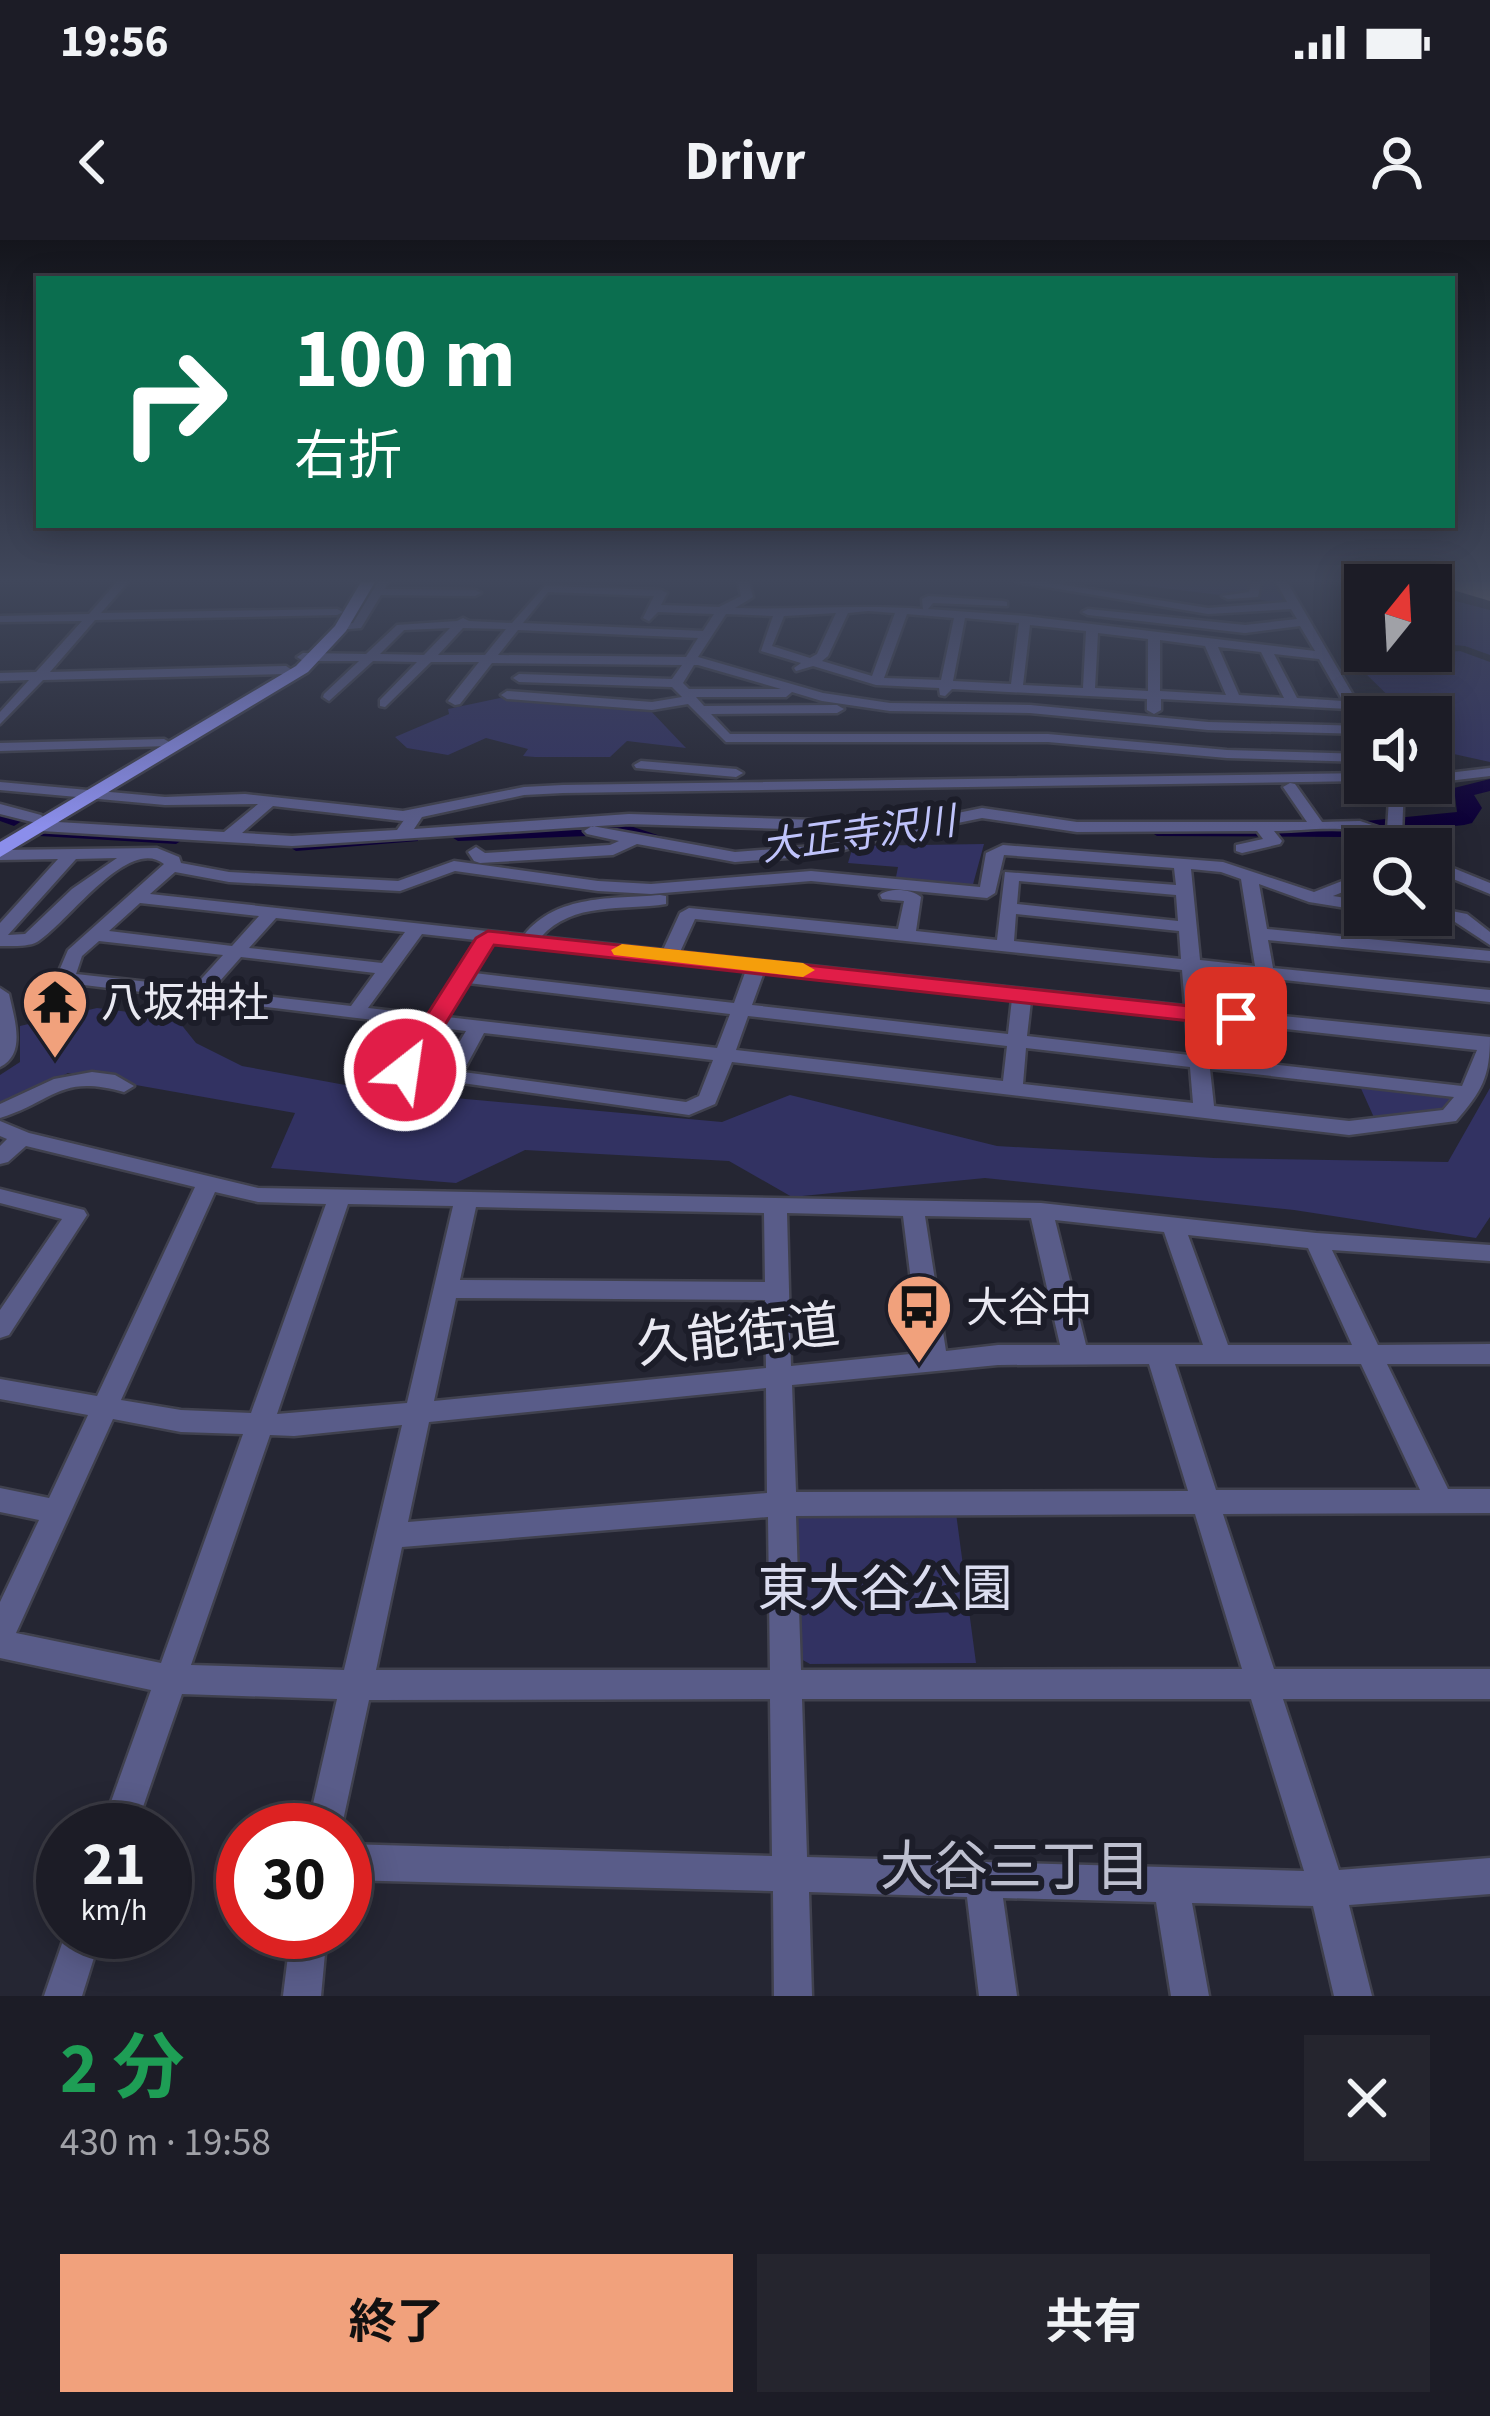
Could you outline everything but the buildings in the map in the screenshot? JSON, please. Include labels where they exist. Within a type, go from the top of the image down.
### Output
[{"type":"main road","points":[[89,792],[297,664]]},
{"type":"main road","points":[[0,839],[39,822],[269,692],[302,664]]},
{"type":"main road","points":[[0,853],[39,822]]},
{"type":"street","points":[[0,719],[50,664]]},
{"type":"street","points":[[329,697],[364,664]]},
{"type":"street","points":[[385,703],[423,664]]},
{"type":"street","points":[[454,701],[485,664]]},
{"type":"street","points":[[530,664],[507,695],[652,706],[688,697],[808,694]]},
{"type":"street","points":[[690,664],[688,697],[726,739],[961,738],[1344,757]]},
{"type":"street","points":[[708,664],[836,705]]},
{"type":"street","points":[[723,664],[727,667]]},
{"type":"street","points":[[768,681],[808,664],[876,681],[1344,705]]},
{"type":"street","points":[[876,681],[882,664]]},
{"type":"street","points":[[947,664],[942,684],[961,738]]},
{"type":"street","points":[[1017,685],[1020,664]]},
{"type":"street","points":[[1089,689],[1090,664]]},
{"type":"street","points":[[1148,746],[1156,696],[1155,664]]},
{"type":"street","points":[[1219,664],[1235,701]]},
{"type":"street","points":[[1273,664],[1293,704]]},
{"type":"street","points":[[1328,664],[1347,696]]},
{"type":"street","points":[[0,677],[286,670]]},
{"type":"street","points":[[520,678],[688,697],[1030,709],[1152,721],[1344,728]]},
{"type":"street","points":[[0,747],[164,743]]},
{"type":"street","points":[[641,765],[769,775],[774,784]]},
{"type":"street","points":[[1452,777],[1490,772]]},
{"type":"street","points":[[0,786],[165,801],[270,801],[415,816],[524,791],[1344,777]]},
{"type":"street","points":[[997,781],[1004,814]]},
{"type":"street","points":[[1290,787],[1318,827]]},
{"type":"street","points":[[228,837],[270,801]]},
{"type":"street","points":[[0,809],[39,822],[292,841],[585,826],[889,831]]},
{"type":"street","points":[[344,827],[362,812]]},
{"type":"street","points":[[585,826],[736,857],[845,846],[962,815],[1004,814],[1077,827],[1344,829]]},
{"type":"street","points":[[402,834],[415,816]]},
{"type":"street","points":[[585,826],[586,850]]},
{"type":"street","points":[[1242,848],[1274,842],[1261,826]]},
{"type":"street","points":[[637,838],[613,850],[470,856],[643,883],[834,873],[987,893],[994,853],[1003,850],[1182,863],[1344,903]]},
{"type":"street","points":[[834,873],[845,846]]},
{"type":"street","points":[[0,853],[168,855],[172,866]]},
{"type":"street","points":[[0,937],[30,940],[78,893],[135,853]]},
{"type":"street","points":[[0,937],[65,854]]},
{"type":"street","points":[[1182,863],[1204,1113]]},
{"type":"street","points":[[172,866],[229,877],[400,886],[454,866],[651,889],[834,873]]},
{"type":"street","points":[[137,898],[1490,1044],[1469,1093],[1449,1116],[1388,1127],[1204,1113],[65,978],[74,954],[172,866]]},
{"type":"street","points":[[1005,947],[1011,875],[1183,891]]},
{"type":"street","points":[[1249,876],[1265,973]]},
{"type":"street","points":[[1452,877],[1490,890]]},
{"type":"street","points":[[528,941],[542,919],[570,907],[793,885],[913,897],[906,936]]},
{"type":"street","points":[[1315,898],[1344,886]]},
{"type":"street","points":[[1336,889],[1344,894]]},
{"type":"street","points":[[1009,908],[1186,927]]},
{"type":"street","points":[[198,994],[271,913]]},
{"type":"street","points":[[669,955],[689,913],[1490,996]]},
{"type":"street","points":[[1452,916],[1490,940]]},
{"type":"street","points":[[355,1012],[416,930]]},
{"type":"street","points":[[1259,934],[1490,956]]},
{"type":"street","points":[[94,935],[387,969]]},
{"type":"street","points":[[405,1070],[488,938]]},
{"type":"street","points":[[478,1027],[452,1071],[455,1077],[682,1109],[708,1100],[758,965]]},
{"type":"street","points":[[462,977],[1469,1093]]},
{"type":"street","points":[[0,994],[8,1040],[0,1061]]},
{"type":"street","points":[[1012,1090],[1022,994]]},
{"type":"street","points":[[0,1112],[86,1074],[104,1075],[124,1086]]},
{"type":"street","points":[[0,1157],[11,1133],[258,1195],[1041,1211],[1316,1241],[1490,1253]]},
{"type":"street","points":[[0,1635],[208,1183]]},
{"type":"street","points":[[0,1196],[76,1215],[0,1329]]},
{"type":"street","points":[[127,1803],[340,1196]]},
{"type":"street","points":[[330,1803],[466,1199]]},
{"type":"street","points":[[775,1208],[793,1996]]},
{"type":"street","points":[[914,1209],[934,1359]]},
{"type":"street","points":[[1041,1211],[1075,1354]]},
{"type":"street","points":[[1172,1223],[1219,1354]]},
{"type":"street","points":[[1316,1241],[1439,1501]]},
{"type":"street","points":[[447,1289],[775,1291]]},
{"type":"street","name":"久能街道","points":[[0,1389],[181,1420],[259,1425],[418,1414],[934,1359],[1075,1354],[1490,1354]]},
{"type":"street","points":[[1159,1355],[1327,1889],[1353,1996]]},
{"type":"street","points":[[0,1500],[56,1511]]},
{"type":"street","points":[[392,1536],[780,1504],[1490,1502]]},
{"type":"street","points":[[0,1644],[169,1679],[357,1685],[1490,1684]]},
{"type":"street","points":[[372,1863],[1327,1889],[1490,1876]]},
{"type":"street","points":[[983,1880],[998,1996]]},
{"type":"street","points":[[1171,1885],[1190,1996]]},
{"type":"street","points":[[63,1996],[75,1959]]},
{"type":"street","points":[[302,1996],[306,1959]]},
{"type":"green space","points":[[1452,664],[1490,664],[1490,762],[1452,754],[1452,696],[1389,696],[1364,672],[1452,672]]},
{"type":"green space","points":[[500,698],[648,708],[686,748],[627,741],[610,757],[535,757],[523,756],[528,749],[486,738],[448,755],[407,748],[395,737],[449,714],[448,709]]},
{"type":"green space","points":[[984,844],[972,888],[895,882],[898,867],[848,863],[853,846]]},
{"type":"green space","points":[[97,1008],[176,1018],[196,1043],[242,1066],[378,1091],[722,1122],[790,1095],[997,1146],[1214,1158],[1448,1162],[1490,1088],[1490,1217],[1476,1238],[1294,1210],[985,1178],[792,1197],[729,1161],[525,1150],[456,1183],[271,1168],[295,1113],[68,1073],[0,1107],[0,1075],[20,1062],[20,1026]]},
{"type":"green space","points":[[1359,1084],[1449,1094],[1456,1099],[1443,1113],[1376,1122]]},
{"type":"green space","name":"東大谷公園","points":[[800,1513],[956,1513],[976,1663],[810,1664],[801,1659],[795,1520]]},
{"type":"waterway","name":"大正寺沢川","points":[[1157,829],[1345,830],[1464,818],[1471,808],[1461,792],[1490,785]]},
{"type":"waterway","name":"大正寺沢川","points":[[0,814],[14,819]]},
{"type":"waterway","name":"大正寺沢川","points":[[458,834],[615,828],[677,845]]},
{"type":"waterway","name":"大正寺沢川","points":[[48,831],[176,837]]},
{"type":"waterway","name":"大正寺沢川","points":[[296,844],[410,836]]},
{"type":"slow traffic","points":[[622,950],[803,970]]},
{"type":"place","name":"八坂神社","points":[[55,1061]]},
{"type":"place","name":"大谷中","points":[[919,1366]]},
{"type":"district","name":"大谷三丁目","points":[[1015,1866]]},
{"type":"route","points":[[405,1070],[488,938],[1236,1018]]}]
